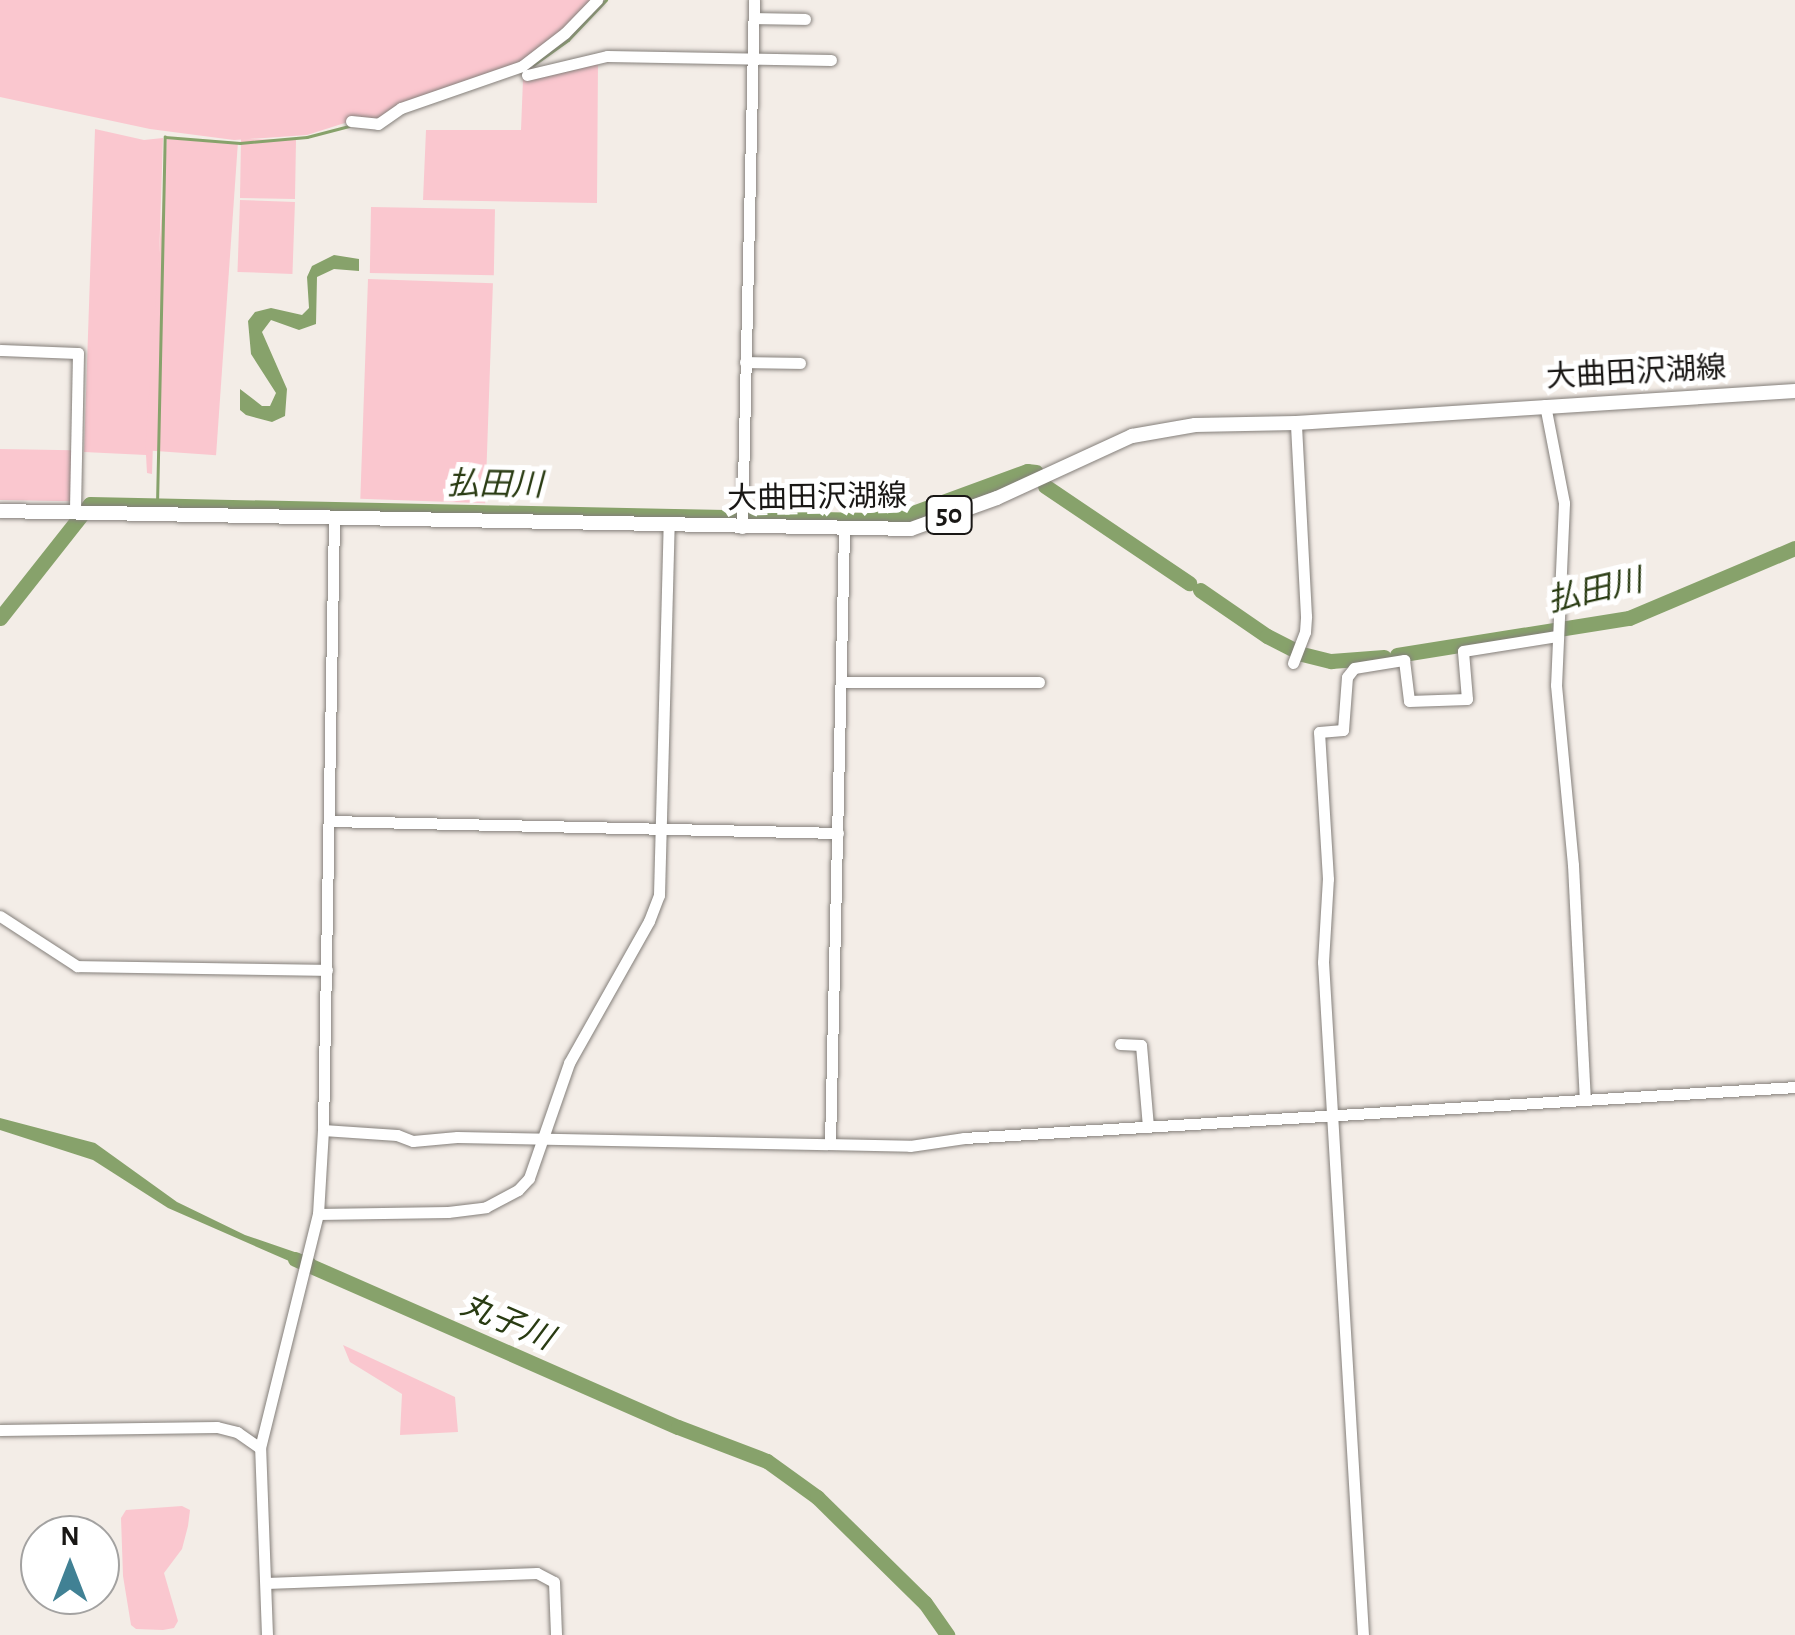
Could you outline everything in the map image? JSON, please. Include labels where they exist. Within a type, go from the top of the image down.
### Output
[{"type":"main road","name":"大曲田沢湖線","points":[[0,511],[910,529],[997,498],[1132,436],[1194,426],[1795,391]]},
{"type":"street","points":[[351,122],[378,124],[401,108],[522,66],[566,34],[598,0]]},
{"type":"street","points":[[742,528],[754,0]]},
{"type":"street","points":[[754,18],[806,19]]},
{"type":"street","points":[[528,75],[608,56],[831,60]]},
{"type":"street","points":[[0,350],[78,353],[79,513]]},
{"type":"street","points":[[745,362],[800,363]]},
{"type":"street","points":[[1545,406],[1564,503],[1556,684],[1573,865],[1585,1100]]},
{"type":"street","points":[[1293,663],[1302,643],[1306,616],[1296,423]]},
{"type":"street","points":[[267,1635],[260,1448],[316,1217],[323,1130],[334,518]]},
{"type":"street","points":[[316,1217],[448,1212],[486,1206],[518,1190],[529,1178],[569,1064],[655,909],[662,827],[669,525]]},
{"type":"street","points":[[830,1144],[844,530]]},
{"type":"street","points":[[1364,1635],[1323,962],[1328,879],[1320,732],[1343,730],[1348,677],[1354,668],[1404,660],[1410,701],[1466,699],[1463,651],[1557,636]]},
{"type":"street","points":[[843,682],[1039,682]]},
{"type":"street","points":[[330,821],[838,832]]},
{"type":"street","points":[[0,916],[77,966],[327,970]]},
{"type":"street","points":[[1120,1044],[1140,1045],[1148,1127]]},
{"type":"street","points":[[323,1130],[397,1135],[414,1142],[544,1138],[910,1146],[948,1139],[1795,1087]]},
{"type":"street","points":[[0,1430],[217,1426],[236,1432],[260,1448]]},
{"type":"street","points":[[266,1583],[537,1573],[554,1582],[556,1635]]},
{"type":"shaded area","points":[[0,0],[597,0],[522,66],[401,108],[378,124],[351,121],[307,135],[234,140],[150,129],[0,97]]},
{"type":"shaded area","points":[[598,61],[597,203],[423,200],[426,130],[521,130],[523,79]]},
{"type":"shaded area","points":[[95,129],[144,140],[163,138],[152,474],[147,473],[146,455],[84,452]]},
{"type":"shaded area","points":[[167,139],[238,144],[216,455],[145,450]]},
{"type":"shaded area","points":[[241,139],[296,140],[295,199],[240,198]]},
{"type":"shaded area","points":[[240,200],[295,202],[292,274],[237,272]]},
{"type":"shaded area","points":[[371,207],[495,209],[494,275],[370,273]]},
{"type":"shaded area","points":[[334,255],[359,259],[359,271],[334,269],[317,277],[316,324],[299,330],[271,320],[262,332],[287,389],[285,416],[272,422],[246,415],[240,410],[240,389],[262,406],[270,406],[276,393],[251,354],[248,321],[255,312],[271,308],[302,315],[309,308],[307,277],[312,266]]},
{"type":"shaded area","points":[[368,279],[493,283],[485,503],[360,499]]},
{"type":"shaded area","points":[[0,449],[72,450],[71,501],[0,500]]},
{"type":"shaded area","points":[[0,1118],[95,1143],[177,1202],[245,1235],[315,1259],[312,1271],[168,1208],[93,1160],[0,1130]]},
{"type":"shaded area","points":[[343,1345],[455,1397],[458,1432],[400,1435],[402,1394],[350,1362]]},
{"type":"shaded area","points":[[182,1506],[190,1510],[182,1549],[164,1573],[178,1621],[174,1628],[136,1629],[131,1625],[123,1576],[121,1518],[126,1510]]},
{"type":"waterway","points":[[533,65],[568,40],[606,0]]},
{"type":"waterway","points":[[157,505],[165,137],[240,143],[307,137],[349,126]]},
{"type":"waterway","name":"払田川","points":[[0,618],[90,504],[868,520],[907,515],[1027,471],[1036,472]]},
{"type":"waterway","name":"払田川","points":[[1045,486],[1189,583]]},
{"type":"waterway","name":"払田川","points":[[1397,655],[1629,618],[1795,548]]},
{"type":"waterway","name":"払田川","points":[[1200,590],[1267,636],[1302,654],[1331,661],[1384,657]]},
{"type":"waterway","name":"丸子川","points":[[295,1259],[678,1427],[767,1461],[817,1497],[925,1603],[947,1635]]}]
